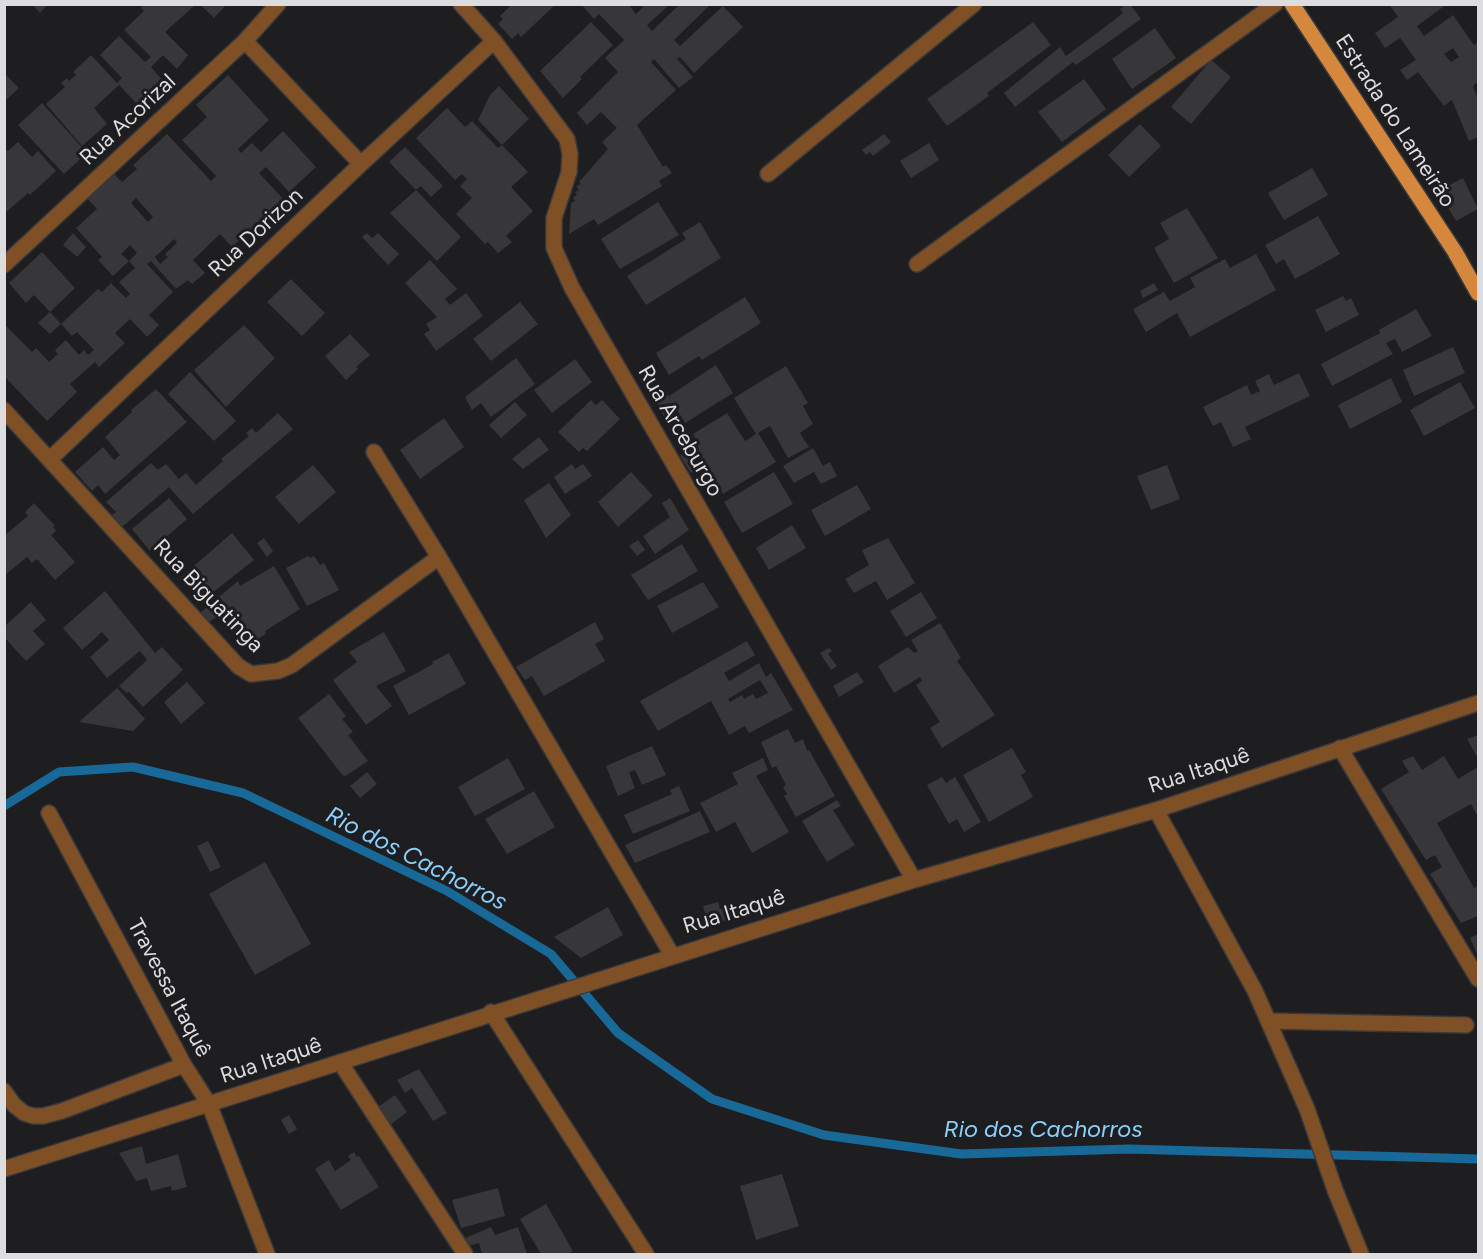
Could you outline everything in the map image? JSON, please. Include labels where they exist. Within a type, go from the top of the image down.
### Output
[{"type":"main road","name":"Estrada do Lameirão","points":[[1292,4],[1455,252],[1479,293]]},
{"type":"street","name":"Rua Acorizal","points":[[4,265],[245,41],[278,4]]},
{"type":"street","name":"Rua Arceburgo","points":[[461,4],[494,41],[567,139],[570,154],[569,172],[554,218],[554,248],[572,288],[914,880]]},
{"type":"street","points":[[768,174],[974,4]]},
{"type":"street","points":[[917,264],[1275,4]]},
{"type":"street","points":[[245,41],[361,164]]},
{"type":"street","name":"Rua Dorizon","points":[[50,459],[494,41]]},
{"type":"street","name":"Rua Biguatinga","points":[[4,410],[238,666],[251,674],[278,671],[292,665],[439,557]]},
{"type":"street","points":[[374,453],[439,557],[672,956]]},
{"type":"street","name":"Rua Itaquê","points":[[4,1169],[491,1012],[629,971],[914,880],[1156,810],[1479,703]]},
{"type":"street","points":[[1340,748],[1479,979]]},
{"type":"street","points":[[1156,810],[1255,991],[1307,1109],[1335,1190],[1361,1254]]},
{"type":"street","name":"Travessa Itaquê","points":[[49,813],[184,1065],[210,1104],[267,1254]]},
{"type":"street","points":[[491,1012],[646,1254]]},
{"type":"street","points":[[1268,1021],[1466,1025]]},
{"type":"street","points":[[340,1062],[465,1254]]},
{"type":"street","points":[[4,1091],[24,1113],[43,1116],[184,1065]]},
{"type":"building","points":[[32,4],[48,4],[40,13]]},
{"type":"building","points":[[144,4],[194,6],[165,32],[188,55],[177,69],[163,55],[151,67],[163,81],[138,105],[119,85],[94,108],[107,124],[82,146],[46,104],[65,87],[61,83],[67,78],[69,81],[76,75],[73,72],[91,55],[117,83],[122,78],[100,55],[119,36],[145,62],[151,57],[124,30],[144,11],[141,8]]},
{"type":"building","points":[[200,4],[227,4],[214,18]]},
{"type":"building","points":[[512,4],[556,4],[521,37],[518,33],[512,39],[498,24],[503,19],[500,16]]},
{"type":"building","points":[[581,4],[628,4],[636,14],[646,4],[665,4],[667,7],[647,25],[652,31],[680,4],[711,4],[674,40],[680,46],[723,6],[743,27],[694,73],[680,57],[677,59],[693,77],[679,88],[654,59],[651,62],[676,90],[637,125],[663,167],[666,165],[672,173],[659,181],[662,186],[598,225],[594,219],[569,234],[571,203],[575,201],[573,198],[577,195],[575,192],[579,190],[576,186],[581,184],[579,182],[608,149],[602,142],[617,128],[601,112],[587,125],[577,113],[618,72],[605,58],[624,40],[599,14],[594,19]]},
{"type":"building","points":[[1130,4],[1141,19],[1076,65],[1073,62],[1015,107],[1004,93],[1060,47],[1066,56],[1123,13],[1120,9]]},
{"type":"building","points":[[1389,4],[1447,4],[1417,26],[1424,36],[1453,15],[1474,45],[1478,42],[1478,82],[1473,86],[1478,99],[1478,137],[1469,141],[1452,100],[1444,106],[1418,72],[1407,80],[1400,70],[1416,60],[1400,38],[1385,48],[1375,33],[1398,17]],"holes":[[[1453,48],[1459,57],[1451,62],[1444,54]]]},
{"type":"building","points":[[591,22],[613,45],[580,77],[582,79],[563,98],[540,71]]},
{"type":"building","points":[[1033,22],[1051,45],[987,93],[989,96],[947,126],[927,99]]},
{"type":"building","points":[[1155,28],[1176,58],[1132,89],[1112,59]]},
{"type":"building","points":[[1211,60],[1231,77],[1191,124],[1171,107]]},
{"type":"building","points":[[4,73],[19,88],[4,102]]},
{"type":"building","points":[[228,75],[269,120],[238,149],[241,153],[252,143],[261,152],[283,131],[316,167],[289,192],[266,167],[259,173],[288,204],[262,227],[257,223],[232,247],[220,234],[193,260],[205,273],[192,284],[188,280],[176,289],[151,261],[147,264],[173,292],[149,315],[159,325],[147,337],[130,319],[115,333],[125,343],[99,367],[95,362],[70,384],[77,392],[47,421],[4,376],[4,324],[32,352],[36,348],[49,362],[58,354],[55,350],[66,340],[79,355],[84,350],[88,355],[94,350],[77,332],[72,336],[61,324],[98,289],[102,292],[111,283],[126,298],[130,294],[119,282],[135,268],[129,261],[113,276],[98,260],[102,257],[76,228],[97,209],[87,198],[114,174],[122,182],[137,169],[133,165],[167,134],[211,181],[216,176],[182,140],[207,117],[196,105]],"holes":[[[136,198],[153,217],[148,222],[131,203]],[[174,239],[177,243],[165,254],[168,257],[160,264],[155,257]],[[130,245],[137,253],[129,261],[121,254]]]},
{"type":"building","points":[[1084,79],[1106,109],[1062,142],[1038,112]]},
{"type":"building","points":[[499,86],[529,119],[502,145],[478,120],[490,95]]},
{"type":"building","points":[[42,103],[87,153],[64,174],[18,125]]},
{"type":"building","points":[[447,108],[465,127],[472,121],[498,148],[502,145],[528,172],[511,187],[533,211],[506,236],[512,242],[498,253],[488,242],[485,244],[456,214],[472,198],[460,186],[467,179],[462,174],[455,180],[416,138]]},
{"type":"building","points":[[1140,124],[1161,146],[1129,177],[1108,155]]},
{"type":"building","points":[[884,134],[891,142],[873,156],[870,152],[866,155],[862,150]]},
{"type":"building","points":[[18,142],[32,157],[38,151],[56,171],[30,195],[28,193],[4,214],[4,148],[8,151]]},
{"type":"building","points":[[929,143],[939,160],[911,178],[900,161]]},
{"type":"building","points":[[405,147],[443,186],[431,197],[421,186],[416,190],[389,162]]},
{"type":"building","points":[[1312,168],[1328,195],[1284,220],[1268,193]]},
{"type":"building","points":[[1463,178],[1478,209],[1456,221],[1447,206],[1443,209],[1434,193]]},
{"type":"building","points":[[416,190],[461,237],[437,261],[390,213]]},
{"type":"building","points":[[658,202],[679,235],[620,269],[601,239]]},
{"type":"building","points":[[1187,208],[1218,258],[1174,283],[1154,248],[1169,239],[1160,223]]},
{"type":"building","points":[[1318,216],[1340,254],[1295,279],[1284,259],[1276,264],[1265,245]]},
{"type":"building","points":[[700,222],[721,258],[646,305],[627,276],[686,239],[682,233]]},
{"type":"building","points":[[73,233],[86,247],[77,257],[63,245]]},
{"type":"building","points":[[367,233],[372,238],[378,233],[399,254],[388,265],[362,237]]},
{"type":"building","points":[[42,252],[75,288],[50,312],[34,295],[26,303],[9,283]]},
{"type":"building","points":[[1256,254],[1276,290],[1190,337],[1177,313],[1146,332],[1133,309],[1164,292],[1170,301],[1195,287],[1190,278],[1225,259],[1230,268]]},
{"type":"building","points":[[430,260],[457,289],[445,299],[450,305],[466,293],[483,316],[436,351],[424,334],[430,330],[426,324],[437,317],[405,283]]},
{"type":"building","points":[[291,279],[325,313],[302,336],[267,302]]},
{"type":"building","points":[[1154,283],[1158,290],[1143,298],[1140,291]]},
{"type":"building","points":[[1343,296],[1346,301],[1351,298],[1359,315],[1326,332],[1315,310]]},
{"type":"building","points":[[745,297],[761,323],[702,360],[699,356],[669,375],[656,353]]},
{"type":"building","points":[[520,302],[538,324],[491,361],[473,339]]},
{"type":"building","points":[[1416,309],[1432,336],[1402,352],[1395,339],[1386,343],[1393,354],[1332,386],[1321,364],[1380,333],[1379,330]]},
{"type":"building","points":[[50,312],[61,324],[50,334],[38,323]]},
{"type":"building","points":[[244,325],[275,358],[226,407],[194,370]]},
{"type":"building","points":[[350,334],[370,355],[346,380],[325,356]]},
{"type":"building","points":[[1453,347],[1465,373],[1414,396],[1403,370]]},
{"type":"building","points":[[516,358],[535,384],[491,417],[481,403],[472,410],[465,397]]},
{"type":"building","points":[[575,359],[592,382],[552,413],[534,390]]},
{"type":"building","points":[[716,365],[733,393],[685,423],[676,408],[664,416],[655,400],[667,394],[672,402],[669,396]]},
{"type":"building","points":[[786,366],[808,403],[803,406],[813,424],[800,433],[809,447],[788,458],[770,426],[758,433],[776,462],[723,494],[705,464],[691,473],[680,456],[699,445],[693,434],[727,413],[745,441],[756,434],[734,398]]},
{"type":"building","points":[[190,372],[236,421],[214,441],[168,394]]},
{"type":"building","points":[[1299,373],[1310,396],[1245,427],[1251,439],[1233,447],[1221,422],[1213,426],[1203,407],[1247,385],[1251,395],[1260,391],[1255,381],[1269,374],[1274,385]]},
{"type":"building","points":[[1391,378],[1402,402],[1350,429],[1338,405]]},
{"type":"building","points":[[1460,382],[1475,408],[1424,436],[1410,410]]},
{"type":"building","points":[[156,389],[187,422],[105,494],[98,485],[92,491],[75,472],[103,447],[114,460],[120,455],[105,437],[132,412],[131,410]]},
{"type":"building","points":[[591,400],[596,405],[602,400],[620,419],[587,451],[583,448],[579,452],[558,432]]},
{"type":"building","points":[[515,402],[527,415],[501,438],[489,425]]},
{"type":"building","points":[[278,413],[293,429],[193,514],[169,487],[122,527],[112,515],[116,512],[106,502],[151,463],[158,470],[166,464],[179,479],[186,473],[196,485],[223,461],[221,459],[249,436],[246,433],[252,428],[256,433]]},
{"type":"building","points":[[444,418],[464,447],[420,479],[400,450]]},
{"type":"building","points":[[689,432],[693,438],[681,444],[677,438]]},
{"type":"building","points":[[539,437],[549,450],[523,469],[512,459]]},
{"type":"building","points":[[813,448],[823,466],[830,462],[837,476],[821,484],[814,472],[794,483],[783,466]]},
{"type":"building","points":[[572,464],[575,469],[583,464],[592,476],[565,494],[554,477]]},
{"type":"building","points":[[313,465],[336,492],[299,524],[275,497]]},
{"type":"building","points":[[1167,465],[1180,499],[1151,510],[1137,476]]},
{"type":"building","points":[[631,472],[653,496],[618,527],[598,502]]},
{"type":"building","points":[[774,472],[793,504],[742,533],[724,502]]},
{"type":"building","points":[[549,483],[571,515],[546,538],[524,500]]},
{"type":"building","points":[[857,485],[871,509],[825,536],[811,510]]},
{"type":"building","points":[[169,498],[187,519],[150,551],[132,529]]},
{"type":"building","points":[[670,498],[689,530],[655,554],[643,536],[670,517],[662,503]]},
{"type":"building","points":[[34,503],[55,526],[53,527],[56,531],[51,535],[75,562],[55,580],[37,559],[32,563],[27,557],[6,574],[5,572],[5,535],[28,516],[25,512]]},
{"type":"building","points":[[792,525],[806,548],[769,570],[756,548]]},
{"type":"building","points":[[232,533],[254,560],[203,600],[181,577]]},
{"type":"building","points":[[264,538],[273,551],[267,557],[257,543]]},
{"type":"building","points":[[888,538],[915,583],[887,600],[876,581],[854,593],[845,579],[869,565],[862,550]]},
{"type":"building","points":[[638,540],[645,550],[637,556],[629,546]]},
{"type":"building","points":[[682,544],[698,571],[648,600],[631,575]]},
{"type":"building","points":[[308,556],[310,558],[314,556],[320,565],[324,563],[339,590],[307,606],[286,568]]},
{"type":"building","points":[[274,566],[300,609],[265,631],[266,634],[247,645],[227,611],[205,624],[198,615],[238,581],[240,586]]},
{"type":"building","points":[[703,582],[719,607],[672,633],[657,606]]},
{"type":"building","points":[[105,591],[155,653],[162,647],[183,670],[143,707],[129,692],[127,693],[119,686],[147,660],[140,651],[107,678],[90,657],[109,640],[102,632],[82,650],[63,628]]},
{"type":"building","points":[[921,592],[937,618],[906,637],[890,611]]},
{"type":"building","points":[[31,602],[46,620],[33,631],[45,644],[26,661],[4,637],[4,627]]},
{"type":"building","points":[[595,622],[604,639],[595,644],[605,661],[544,696],[532,676],[525,680],[516,667]]},
{"type":"building","points":[[940,623],[961,658],[957,661],[995,715],[942,748],[930,728],[940,722],[916,685],[922,681],[920,677],[894,693],[878,666],[908,647],[914,653],[918,651],[911,640]]},
{"type":"building","points":[[384,632],[406,671],[376,686],[392,706],[366,725],[333,680],[357,662],[349,652]]},
{"type":"building","points":[[747,641],[755,655],[724,673],[729,681],[759,663],[766,677],[771,673],[793,710],[749,733],[745,726],[729,735],[711,701],[658,731],[640,701]],"holes":[[[760,680],[768,693],[756,699],[753,694],[744,699],[742,695],[730,702],[728,699]]]},
{"type":"building","points":[[829,648],[832,651],[828,654],[837,666],[831,670],[820,653]]},
{"type":"building","points":[[449,653],[466,684],[409,715],[393,686]]},
{"type":"building","points":[[857,672],[864,682],[839,697],[833,686]]},
{"type":"building","points":[[187,682],[205,703],[181,724],[164,702]]},
{"type":"building","points":[[117,688],[145,719],[133,731],[79,722]]},
{"type":"building","points":[[329,694],[346,716],[342,719],[353,732],[348,735],[368,761],[344,777],[298,718]]},
{"type":"building","points":[[788,729],[795,743],[803,739],[807,751],[809,750],[835,796],[796,817],[784,796],[787,794],[783,787],[786,785],[776,766],[772,768],[761,742]]},
{"type":"building","points":[[1478,735],[1478,756],[1477,757],[1467,739]]},
{"type":"building","points":[[652,746],[666,775],[642,785],[635,770],[629,772],[635,788],[618,796],[606,766]]},
{"type":"building","points":[[1012,748],[1026,772],[1021,775],[1033,797],[989,822],[963,775]]},
{"type":"building","points":[[1413,756],[1422,770],[1444,756],[1458,779],[1478,767],[1478,817],[1471,804],[1437,823],[1474,888],[1478,886],[1478,916],[1461,923],[1430,874],[1442,867],[1435,855],[1426,860],[1381,789],[1409,772],[1402,761]]},
{"type":"building","points":[[508,758],[525,789],[475,816],[458,787]]},
{"type":"building","points":[[763,758],[768,770],[756,776],[789,832],[752,853],[735,822],[716,832],[700,803],[738,784],[732,773]]},
{"type":"building","points":[[367,772],[377,784],[360,798],[350,786]]},
{"type":"building","points":[[942,777],[946,783],[955,777],[981,822],[964,832],[957,819],[949,824],[927,785]]},
{"type":"building","points":[[679,786],[690,811],[633,834],[624,815],[672,794],[670,790]]},
{"type":"building","points":[[534,791],[555,827],[507,854],[485,819]]},
{"type":"building","points":[[837,800],[841,806],[833,810],[855,845],[827,862],[802,821]]},
{"type":"building","points":[[700,811],[710,832],[635,863],[625,845]]},
{"type":"building","points":[[208,841],[221,867],[210,872],[197,846]]},
{"type":"building","points":[[265,862],[311,944],[255,975],[209,894]]},
{"type":"building","points":[[718,902],[720,909],[739,903],[743,915],[709,925],[703,906]]},
{"type":"building","points":[[608,907],[623,935],[581,958],[554,937]]},
{"type":"building","points":[[1478,934],[1478,956],[1470,938]]},
{"type":"building","points":[[419,1069],[447,1113],[433,1121],[412,1088],[405,1093],[397,1080]]},
{"type":"building","points":[[395,1095],[407,1112],[390,1125],[378,1107]]},
{"type":"building","points":[[289,1115],[297,1129],[289,1134],[281,1120]]},
{"type":"building","points":[[142,1146],[146,1164],[178,1154],[187,1187],[172,1191],[171,1186],[151,1191],[147,1178],[136,1181],[119,1153]]},
{"type":"building","points":[[354,1152],[379,1187],[341,1210],[315,1169],[329,1160],[335,1171],[351,1160],[348,1156]]},
{"type":"building","points":[[782,1174],[799,1226],[756,1240],[740,1186]]},
{"type":"building","points":[[498,1188],[505,1216],[461,1228],[452,1200]]},
{"type":"building","points":[[546,1204],[573,1251],[567,1254],[541,1254],[520,1219]]},
{"type":"building","points":[[491,1227],[495,1235],[518,1227],[527,1254],[482,1254],[479,1243],[465,1247],[463,1239]]},
{"type":"waterway","name":"Rio dos Cachorros","points":[[4,806],[59,772],[133,767],[243,793],[447,891],[551,954],[618,1033],[712,1099],[824,1135],[961,1154],[1129,1149],[1478,1159]]}]
